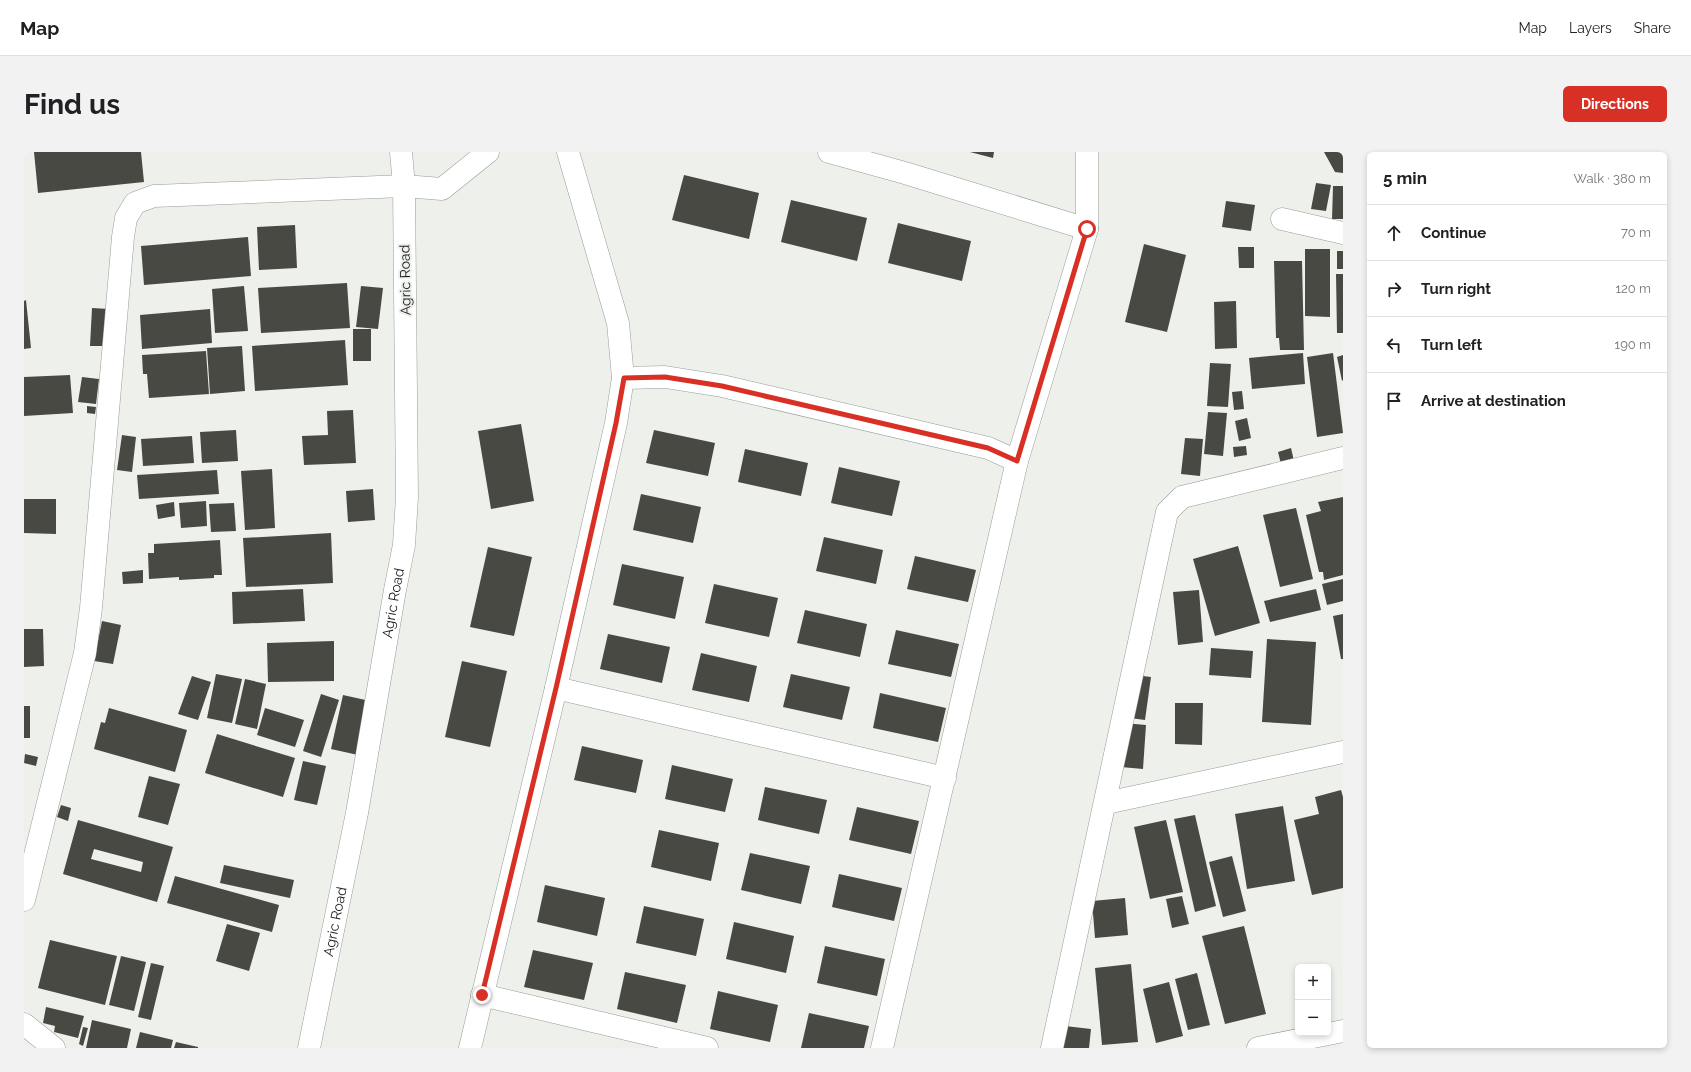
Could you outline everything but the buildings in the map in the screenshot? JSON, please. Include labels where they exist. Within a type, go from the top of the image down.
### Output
[{"type":"street","name":"Agric Road","points":[[309,1048],[357,813],[404,545],[407,497],[404,186],[401,152]]},
{"type":"street","points":[[24,900],[84,653],[90,608],[123,237],[126,218],[135,203],[154,196],[404,186],[442,189],[488,152]]},
{"type":"street","points":[[470,1048],[556,688],[616,423],[624,378],[618,323],[568,152]]},
{"type":"street","points":[[829,152],[906,173],[1087,229]]},
{"type":"street","points":[[882,1048],[1017,461],[1087,229],[1087,152]]},
{"type":"street","points":[[1282,219],[1343,233]]},
{"type":"street","points":[[624,378],[665,377],[722,386],[988,448],[1017,461]]},
{"type":"street","points":[[1052,1048],[1106,803],[1167,512],[1182,497],[1343,458]]},
{"type":"street","points":[[556,688],[945,778]]},
{"type":"street","points":[[1106,803],[1343,752]]},
{"type":"street","points":[[482,995],[707,1048]]},
{"type":"street","points":[[24,1024],[54,1048]]},
{"type":"street","points":[[1258,1048],[1343,1031]]},
{"type":"route","points":[[482,995],[556,688],[616,423],[624,378],[665,377],[722,386],[853,418],[988,448],[1017,461],[1087,229]]}]
